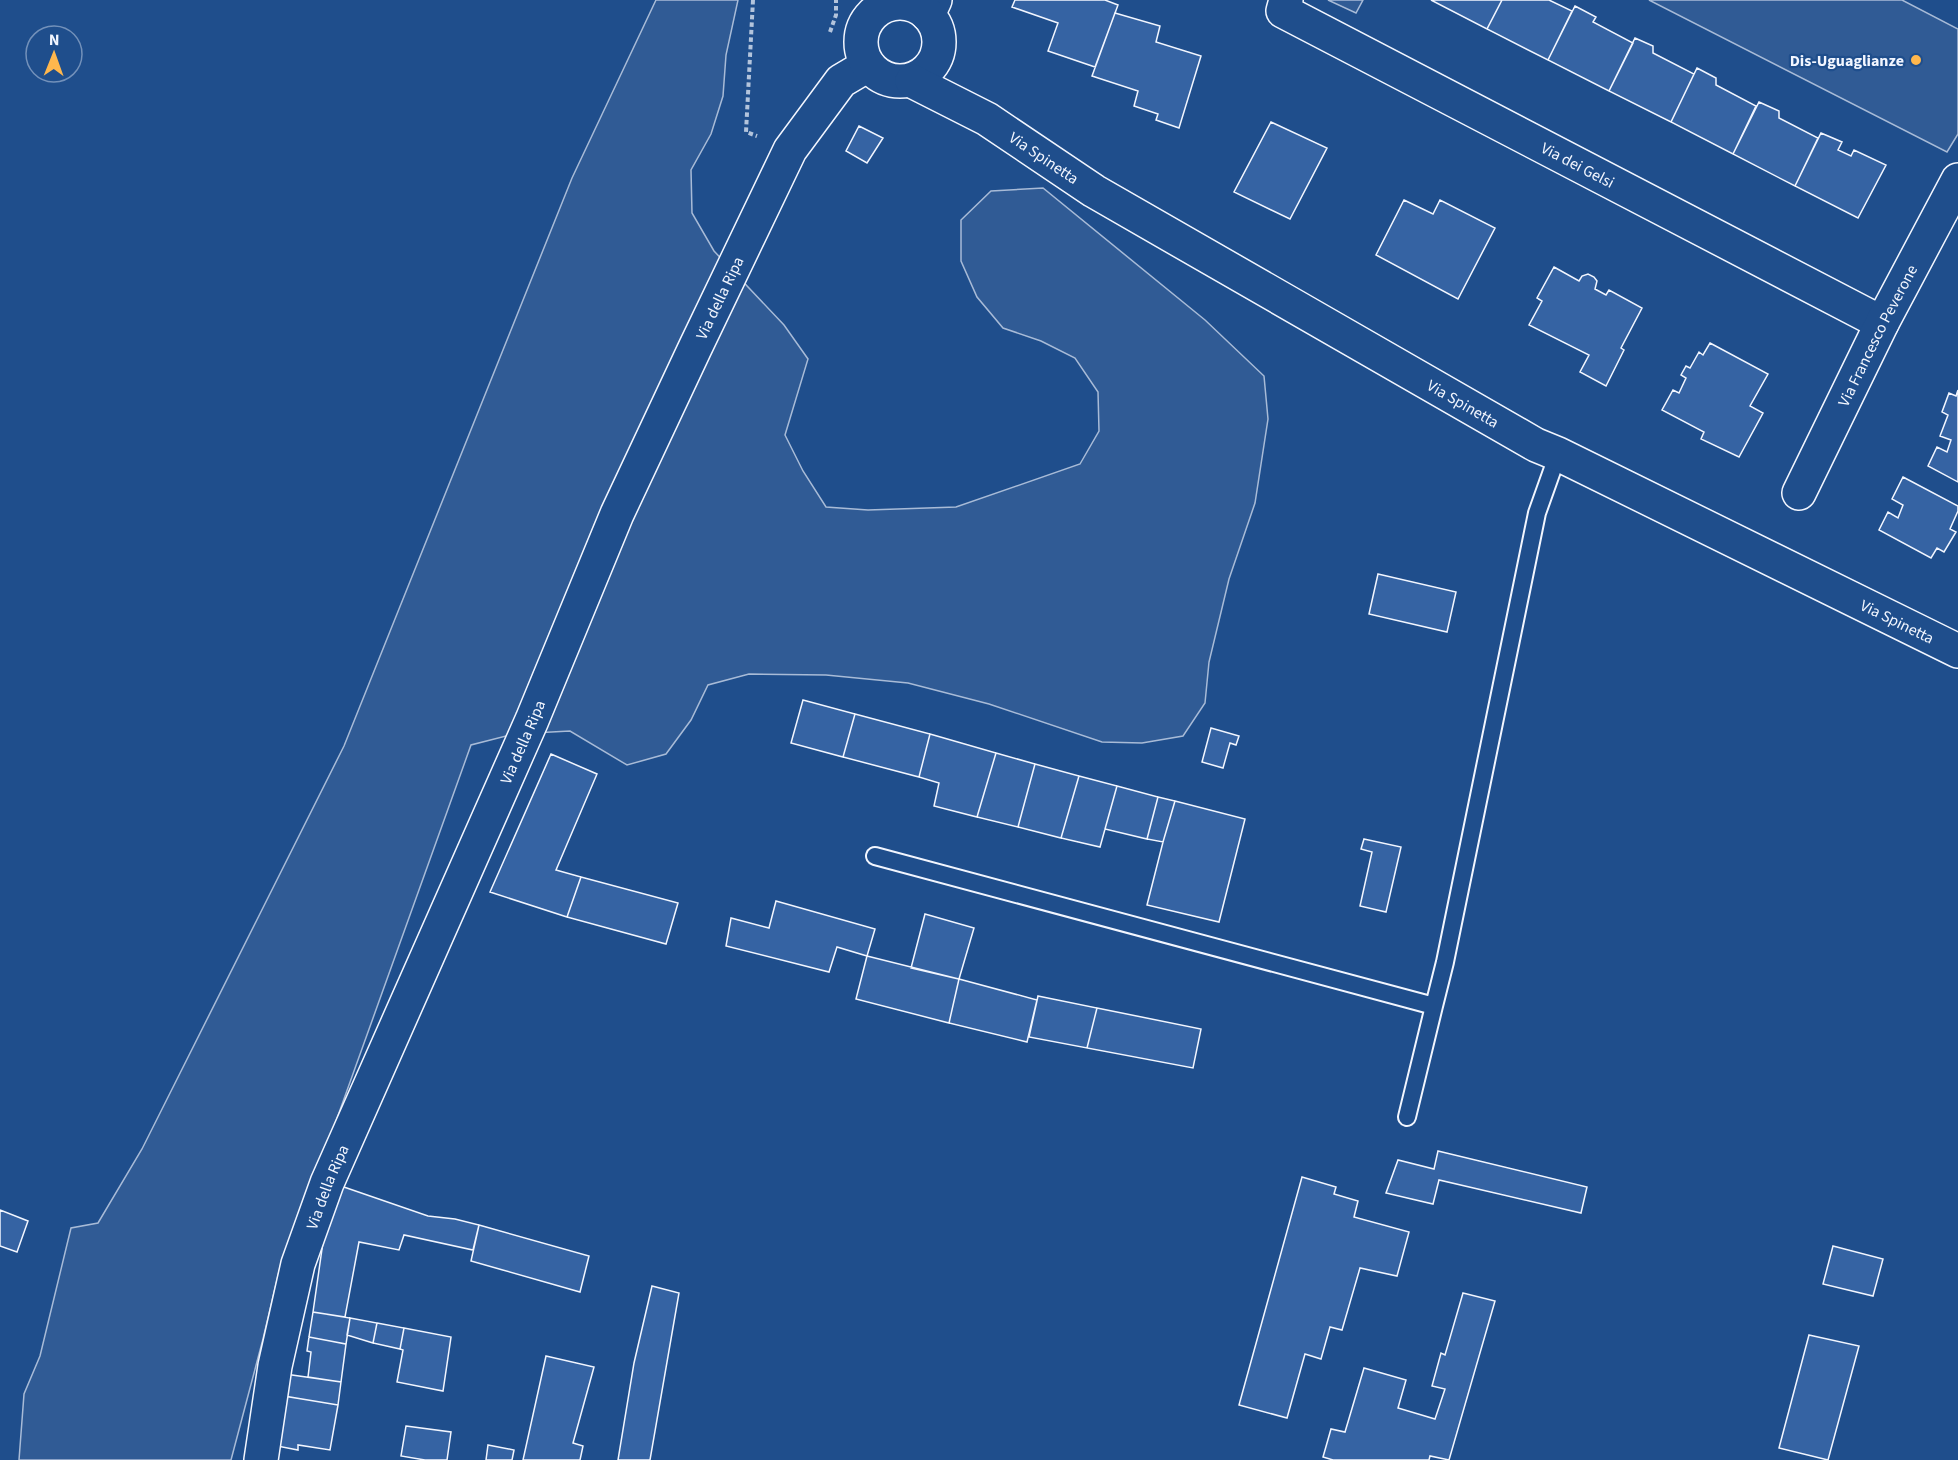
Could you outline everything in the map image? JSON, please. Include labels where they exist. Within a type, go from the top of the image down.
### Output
[{"type":"street","name":"Via dei Gelsi","points":[[1286,0],[1283,11],[1882,323]]},
{"type":"street","points":[[902,5],[937,26],[940,40],[938,55],[928,71],[912,81],[895,82],[880,76],[868,65],[862,52],[861,38],[865,25],[902,5]]},
{"type":"street","name":"Via Spinetta","points":[[938,55],[954,72],[987,119]]},
{"type":"street","name":"Via della Ripa","points":[[261,1460],[275,1366],[298,1264],[327,1183],[532,720],[618,514],[790,150],[841,81],[868,65]]},
{"type":"street","name":"Via Spinetta","points":[[912,81],[987,119],[1094,191],[1525,439],[1958,651]]},
{"type":"street","name":"Via Francesco Peverone","points":[[1799,494],[1882,323],[1958,180]]},
{"type":"lane","points":[[1407,1116],[1445,962],[1537,513],[1558,454]]},
{"type":"lane","points":[[875,856],[1434,1006]]},
{"type":"path","points":[[753,0],[747,132],[790,150]]},
{"type":"path","points":[[830,32],[836,15],[836,0]]},
{"type":"shaded area","points":[[656,0],[738,0],[726,55],[723,96],[711,134],[691,170],[692,213],[714,251],[784,325],[808,359],[785,435],[803,471],[826,507],[868,510],[956,507],[1080,464],[1099,431],[1098,392],[1075,358],[1041,341],[1003,328],[977,297],[961,261],[961,220],[991,191],[1043,188],[1205,320],[1264,376],[1268,419],[1255,503],[1229,579],[1209,662],[1205,703],[1183,736],[1142,743],[1102,742],[989,704],[908,683],[826,675],[749,674],[708,685],[691,720],[666,754],[627,765],[570,731],[514,734],[471,745],[321,1163],[282,1259],[231,1460],[19,1460],[24,1394],[40,1356],[71,1228],[98,1223],[142,1149],[344,746],[572,178]]},
{"type":"shaded area","points":[[1328,0],[1363,0],[1356,13]]},
{"type":"shaded area","points":[[1649,0],[1902,0],[1958,29],[1958,134],[1947,152]]},
{"type":"building","points":[[1015,0],[1105,0],[1118,5],[1095,67],[1048,51],[1058,23],[1012,7]]},
{"type":"building","points":[[1431,0],[1502,0],[1487,29]]},
{"type":"building","points":[[1502,0],[1549,0],[1572,11],[1548,60],[1487,29]]},
{"type":"building","points":[[1575,6],[1596,17],[1593,22],[1633,43],[1609,91],[1548,60]]},
{"type":"building","points":[[1115,13],[1160,26],[1156,42],[1201,56],[1179,128],[1156,120],[1158,114],[1134,106],[1138,91],[1092,76]]},
{"type":"building","points":[[1635,38],[1653,46],[1653,53],[1694,74],[1671,122],[1609,91]]},
{"type":"building","points":[[1697,68],[1716,78],[1716,85],[1756,106],[1733,154],[1671,122]]},
{"type":"building","points":[[1759,102],[1779,111],[1779,118],[1818,138],[1795,186],[1733,154]]},
{"type":"building","points":[[1271,122],[1327,148],[1290,219],[1234,192]]},
{"type":"building","points":[[859,126],[883,138],[867,163],[846,151]]},
{"type":"building","points":[[1821,133],[1842,142],[1838,150],[1851,156],[1854,150],[1886,165],[1858,218],[1795,186]]},
{"type":"building","points":[[1404,200],[1433,214],[1440,200],[1495,228],[1458,299],[1376,255]]},
{"type":"building","points":[[1554,267],[1579,281],[1582,276],[1588,274],[1597,281],[1595,289],[1606,295],[1609,290],[1642,308],[1621,348],[1624,350],[1606,386],[1580,372],[1589,355],[1529,325],[1542,301],[1537,298]]},
{"type":"building","points":[[1710,343],[1768,374],[1750,406],[1763,413],[1739,457],[1701,439],[1704,432],[1662,410],[1673,390],[1679,393],[1686,378],[1681,375],[1686,366],[1690,368],[1699,352],[1703,355]]},
{"type":"building","points":[[1958,390],[1958,482],[1928,466],[1937,447],[1947,452],[1951,440],[1940,436],[1948,415],[1942,412],[1949,393],[1956,396]]},
{"type":"building","points":[[1903,477],[1958,506],[1950,529],[1956,532],[1944,552],[1937,548],[1931,558],[1879,530],[1888,512],[1898,518],[1903,505],[1892,499]]},
{"type":"building","points":[[1378,574],[1456,592],[1447,632],[1369,614]]},
{"type":"building","points":[[803,700],[855,714],[843,757],[791,743]]},
{"type":"building","points":[[855,714],[930,734],[919,777],[843,757]]},
{"type":"building","points":[[1211,728],[1239,736],[1236,745],[1230,743],[1223,768],[1202,762]]},
{"type":"building","points":[[930,734],[996,753],[977,817],[934,806],[939,783],[919,777]]},
{"type":"building","points":[[996,753],[1035,764],[1018,827],[977,817]]},
{"type":"building","points":[[551,754],[597,774],[556,870],[581,877],[567,917],[490,892]]},
{"type":"building","points":[[1035,764],[1079,776],[1061,838],[1018,827]]},
{"type":"building","points":[[1079,776],[1117,786],[1100,847],[1061,838]]},
{"type":"building","points":[[1117,786],[1158,797],[1147,839],[1105,829]]},
{"type":"building","points":[[1158,797],[1175,801],[1163,842],[1147,839]]},
{"type":"building","points":[[1175,801],[1245,819],[1219,922],[1147,905]]},
{"type":"building","points":[[1364,839],[1401,847],[1386,912],[1360,906],[1372,852],[1361,849]]},
{"type":"building","points":[[581,877],[678,903],[666,944],[567,917]]},
{"type":"building","points":[[776,901],[875,929],[867,956],[837,947],[829,972],[726,946],[731,918],[769,928]]},
{"type":"building","points":[[925,914],[974,928],[959,979],[911,968]]},
{"type":"building","points":[[867,956],[959,979],[949,1023],[856,999]]},
{"type":"building","points":[[959,979],[1037,1000],[1027,1042],[949,1023]]},
{"type":"building","points":[[1038,996],[1097,1008],[1087,1048],[1029,1037]]},
{"type":"building","points":[[1097,1008],[1201,1029],[1193,1068],[1087,1048]]},
{"type":"building","points":[[1438,1151],[1587,1187],[1581,1213],[1439,1180],[1433,1204],[1386,1193],[1398,1160],[1434,1169]]},
{"type":"building","points":[[1302,1177],[1336,1187],[1334,1194],[1358,1201],[1354,1217],[1409,1232],[1397,1276],[1360,1268],[1342,1330],[1330,1327],[1321,1359],[1305,1354],[1287,1418],[1239,1405]]},
{"type":"building","points":[[341,1186],[428,1216],[479,1225],[473,1250],[404,1235],[399,1250],[359,1242],[345,1317],[313,1312],[325,1228]]},
{"type":"building","points":[[0,1210],[28,1221],[17,1252],[0,1246]]},
{"type":"building","points":[[479,1225],[589,1256],[580,1292],[471,1261]]},
{"type":"building","points":[[1833,1246],[1883,1259],[1873,1296],[1823,1284]]},
{"type":"building","points":[[652,1286],[679,1293],[650,1460],[618,1460],[634,1363]]},
{"type":"building","points":[[1463,1293],[1495,1301],[1449,1460],[1430,1456],[1429,1460],[1333,1460],[1323,1457],[1331,1429],[1345,1432],[1364,1368],[1406,1380],[1398,1408],[1435,1419],[1445,1389],[1432,1386],[1441,1353],[1445,1355]]},
{"type":"building","points":[[313,1312],[350,1318],[346,1344],[309,1337]]},
{"type":"building","points":[[350,1318],[377,1323],[373,1343],[347,1335]]},
{"type":"building","points":[[377,1323],[404,1328],[400,1349],[373,1343]]},
{"type":"building","points":[[404,1328],[451,1337],[443,1391],[397,1382],[403,1350],[400,1349]]},
{"type":"building","points":[[1809,1335],[1859,1346],[1828,1460],[1779,1448]]},
{"type":"building","points":[[309,1337],[346,1344],[341,1382],[308,1377],[311,1352],[307,1351]]},
{"type":"building","points":[[546,1356],[594,1367],[573,1443],[583,1446],[580,1460],[523,1460]]},
{"type":"building","points":[[285,1374],[341,1382],[338,1405],[284,1396]]},
{"type":"building","points":[[284,1396],[338,1405],[330,1450],[298,1445],[298,1450],[277,1446]]},
{"type":"building","points":[[406,1426],[451,1432],[447,1460],[425,1460],[401,1456]]},
{"type":"building","points":[[488,1445],[514,1450],[512,1460],[486,1460]]},
{"type":"place","name":"Dis-Uguaglianze","points":[[1916,60]]}]
